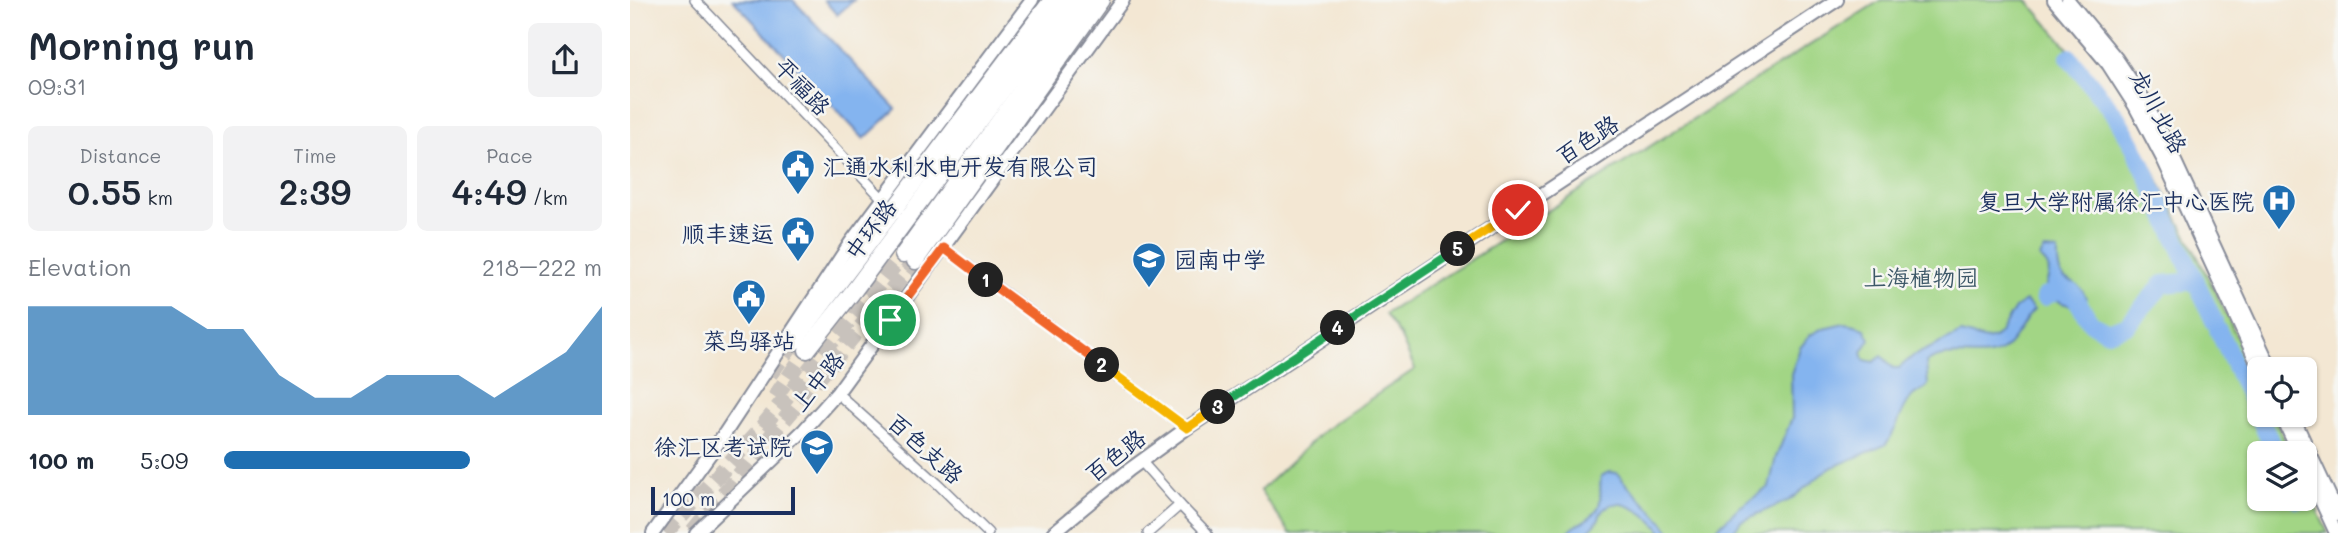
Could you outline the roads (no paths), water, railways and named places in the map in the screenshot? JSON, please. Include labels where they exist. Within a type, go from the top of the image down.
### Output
[{"type":"highway","points":[[973,104],[1045,0]]},
{"type":"highway","name":"中环路","points":[[1052,0],[973,104],[800,346],[855,289],[1069,0]]},
{"type":"highway","name":"中环路","points":[[1086,0],[909,258],[1101,0]]},
{"type":"street","name":"平福路","points":[[695,0],[883,199]]},
{"type":"street","name":"上中路","points":[[653,533],[725,433],[851,242],[1032,0]]},
{"type":"street","name":"上中路","points":[[696,533],[804,430],[837,393],[1123,0]]},
{"type":"street","name":"百色路","points":[[1053,533],[1187,428],[1838,0]]},
{"type":"street","name":"龙川北路","points":[[2054,0],[2108,64],[2135,106],[2164,162],[2254,357]]},
{"type":"street","name":"龙川北路","points":[[2068,0],[2116,58],[2144,100],[2265,357]]},
{"type":"street","points":[[944,248],[1187,428]]},
{"type":"street","name":"百色支路","points":[[837,393],[988,533]]},
{"type":"street","points":[[2298,427],[2338,514]]},
{"type":"street","points":[[1142,461],[1207,533]]},
{"type":"street","points":[[2317,492],[2336,533]]},
{"type":"street","points":[[1149,533],[1180,505]]},
{"type":"water","points":[[733,0],[793,0],[896,109],[864,139]]},
{"type":"water","points":[[824,0],[854,0],[837,15]]},
{"type":"water","points":[[2044,250],[2058,251],[2060,271],[2086,298],[2081,304],[2064,304],[2049,291],[2046,285],[2048,267],[2040,258]]},
{"type":"water","points":[[2026,301],[2034,310],[2003,350],[1985,356],[1944,356],[1926,363],[1928,385],[1910,399],[1885,445],[1828,469],[1790,500],[1741,521],[1732,533],[1712,533],[1737,509],[1769,487],[1776,457],[1792,418],[1791,374],[1800,348],[1810,335],[1823,328],[1844,323],[1856,325],[1865,329],[1870,339],[1862,352],[1864,360],[1874,362],[1882,356],[1893,368],[1899,368],[1913,356],[1961,333],[1986,340],[1994,338],[2015,308]]},
{"type":"water","points":[[1609,472],[1617,473],[1671,533],[1663,533],[1636,509],[1618,504],[1603,510],[1597,522],[1586,533],[1567,533],[1597,510],[1600,503],[1601,476]]},
{"type":"waterway","points":[[2069,57],[2116,116],[2134,147],[2214,321]]},
{"type":"waterway","points":[[2044,297],[2059,289],[2072,292],[2091,323],[2108,332],[2127,325],[2163,284],[2196,281]]},
{"type":"waterway","points":[[2218,330],[2270,441]]},
{"type":"tunnel","points":[[665,533],[757,433],[903,255]]},
{"type":"tunnel","points":[[693,531],[915,261]]},
{"type":"tunnel","points":[[770,374],[794,342]]},
{"type":"tunnel","points":[[775,397],[807,350]]},
{"type":"place","name":"汇通水利水电开发有限公司","points":[[798,196]]},
{"type":"place","name":"复旦大学附属徐汇中心医院","points":[[2279,231]]},
{"type":"place","name":"顺丰速运","points":[[798,263]]},
{"type":"place","name":"园南中学","points":[[1149,289]]},
{"type":"place","name":"菜鸟驿站","points":[[749,326]]},
{"type":"place","name":"徐汇区考试院","points":[[817,476]]},
{"type":"park label","name":"上海植物园","points":[[1921,277]]}]
